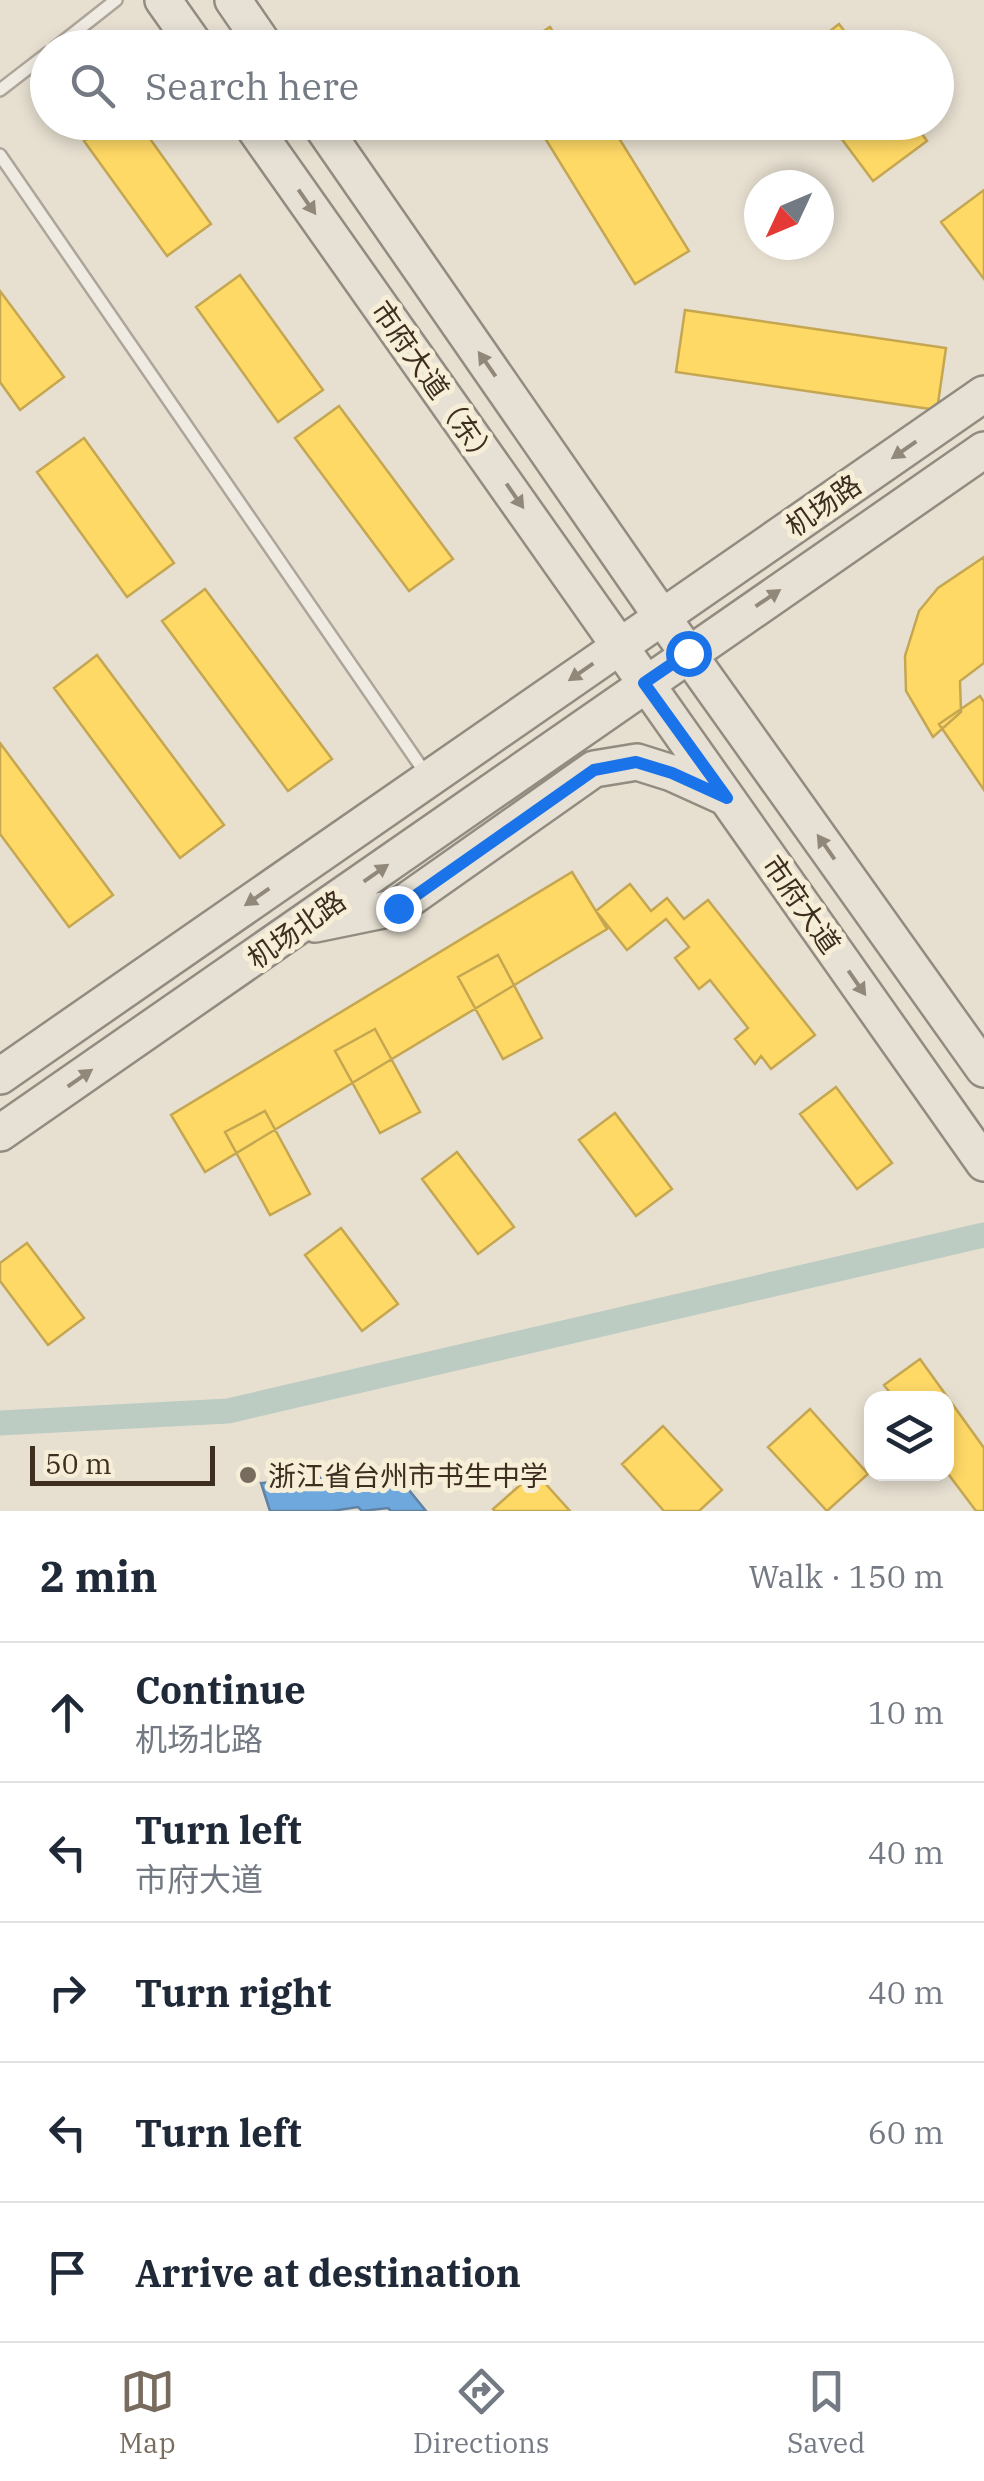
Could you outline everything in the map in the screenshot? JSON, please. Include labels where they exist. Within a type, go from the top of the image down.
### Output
[{"type":"main road","points":[[163,0],[184,30]]},
{"type":"main road","points":[[233,0],[254,30]]},
{"type":"main road","name":"市府大道（东）","points":[[263,140],[621,645]]},
{"type":"main road","name":"市府大道（东）","points":[[331,140],[662,617]]},
{"type":"main road","name":"机场路","points":[[662,617],[984,394]]},
{"type":"main road","name":"机场路","points":[[688,653],[984,450]]},
{"type":"main road","name":"机场北路","points":[[0,1076],[662,617]]},
{"type":"main road","name":"市府大道","points":[[662,617],[984,1069]]},
{"type":"main road","name":"市府大道","points":[[621,645],[984,1163]]},
{"type":"main road","name":"机场北路","points":[[0,1133],[688,653]]},
{"type":"main road","points":[[300,927],[398,908],[594,770],[636,762],[672,773],[727,798]]},
{"type":"lane","points":[[78,30],[116,0]]},
{"type":"lane","points":[[0,90],[30,67]]},
{"type":"lane","points":[[0,155],[429,778]]},
{"type":"building: Homes","points":[[151,140],[211,224],[167,256],[84,141]]},
{"type":"building: Homes","points":[[546,140],[620,140],[689,251],[635,284]]},
{"type":"building: Homes","points":[[842,140],[926,140],[927,141],[873,181]]},
{"type":"building: Homes","points":[[984,190],[984,279],[941,222]]},
{"type":"building: Homes","points":[[240,275],[323,390],[278,422],[196,307]]},
{"type":"building: Homes","points":[[0,291],[64,377],[20,410],[0,382]]},
{"type":"building: Homes","points":[[685,310],[946,348],[937,410],[676,372]]},
{"type":"building: Homes","points":[[339,406],[453,559],[409,591],[295,438]]},
{"type":"building: Homes","points":[[84,438],[174,563],[127,597],[37,472]]},
{"type":"building: Homes","points":[[984,557],[984,663],[960,681],[961,712],[933,737],[906,691],[905,656],[919,611],[938,588]]},
{"type":"building: Homes","points":[[205,589],[332,759],[288,791],[162,621]]},
{"type":"building: Homes","points":[[97,655],[224,825],[180,858],[54,688]]},
{"type":"building: Homes","points":[[980,696],[984,702],[984,790],[939,724]]},
{"type":"building: Homes","points":[[0,743],[113,895],[69,927],[0,834]]},
{"type":"building: Homes","points":[[572,872],[607,929],[205,1172],[171,1115]]},
{"type":"building: Homes","points":[[630,884],[651,911],[667,898],[684,919],[708,900],[815,1035],[771,1069],[761,1056],[755,1064],[735,1039],[748,1028],[710,980],[699,989],[675,958],[689,947],[666,919],[627,950],[596,911]]},
{"type":"building: Homes","points":[[498,955],[542,1038],[503,1059],[458,977]]},
{"type":"building: Homes","points":[[375,1029],[420,1112],[380,1133],[335,1051]]},
{"type":"building: Homes","points":[[836,1087],[892,1163],[857,1189],[800,1114]]},
{"type":"building: Homes","points":[[265,1111],[310,1194],[270,1215],[225,1132]]},
{"type":"building: Homes","points":[[615,1113],[672,1189],[636,1216],[579,1140]]},
{"type":"building: Homes","points":[[457,1152],[514,1227],[478,1254],[422,1179]]},
{"type":"building: Homes","points":[[341,1228],[398,1304],[362,1331],[305,1255]]},
{"type":"building: Homes","points":[[27,1243],[84,1318],[48,1345],[0,1281],[0,1263]]},
{"type":"building: Homes","points":[[920,1359],[943,1391],[889,1391],[884,1385]]},
{"type":"building: Homes","points":[[954,1406],[984,1448],[984,1511],[976,1511],[954,1481]]},
{"type":"building: Homes","points":[[810,1409],[864,1470],[864,1478],[827,1511],[768,1447]]},
{"type":"building: Homes","points":[[663,1426],[722,1490],[699,1511],[664,1511],[622,1464]]},
{"type":"building: Homes","points":[[535,1472],[570,1511],[493,1509]]},
{"type":"building: Schools","points":[[388,1471],[393,1479],[400,1479],[426,1511],[362,1511],[358,1507],[270,1511],[261,1483]]},
{"type":"waterway","points":[[0,1423],[228,1411],[984,1235]]},
{"type":"place","name":"浙江省台州市书生中学","points":[[248,1475]]},
{"type":"route","points":[[398,908],[594,770],[636,762],[672,773],[727,798],[644,683],[688,653]]}]
